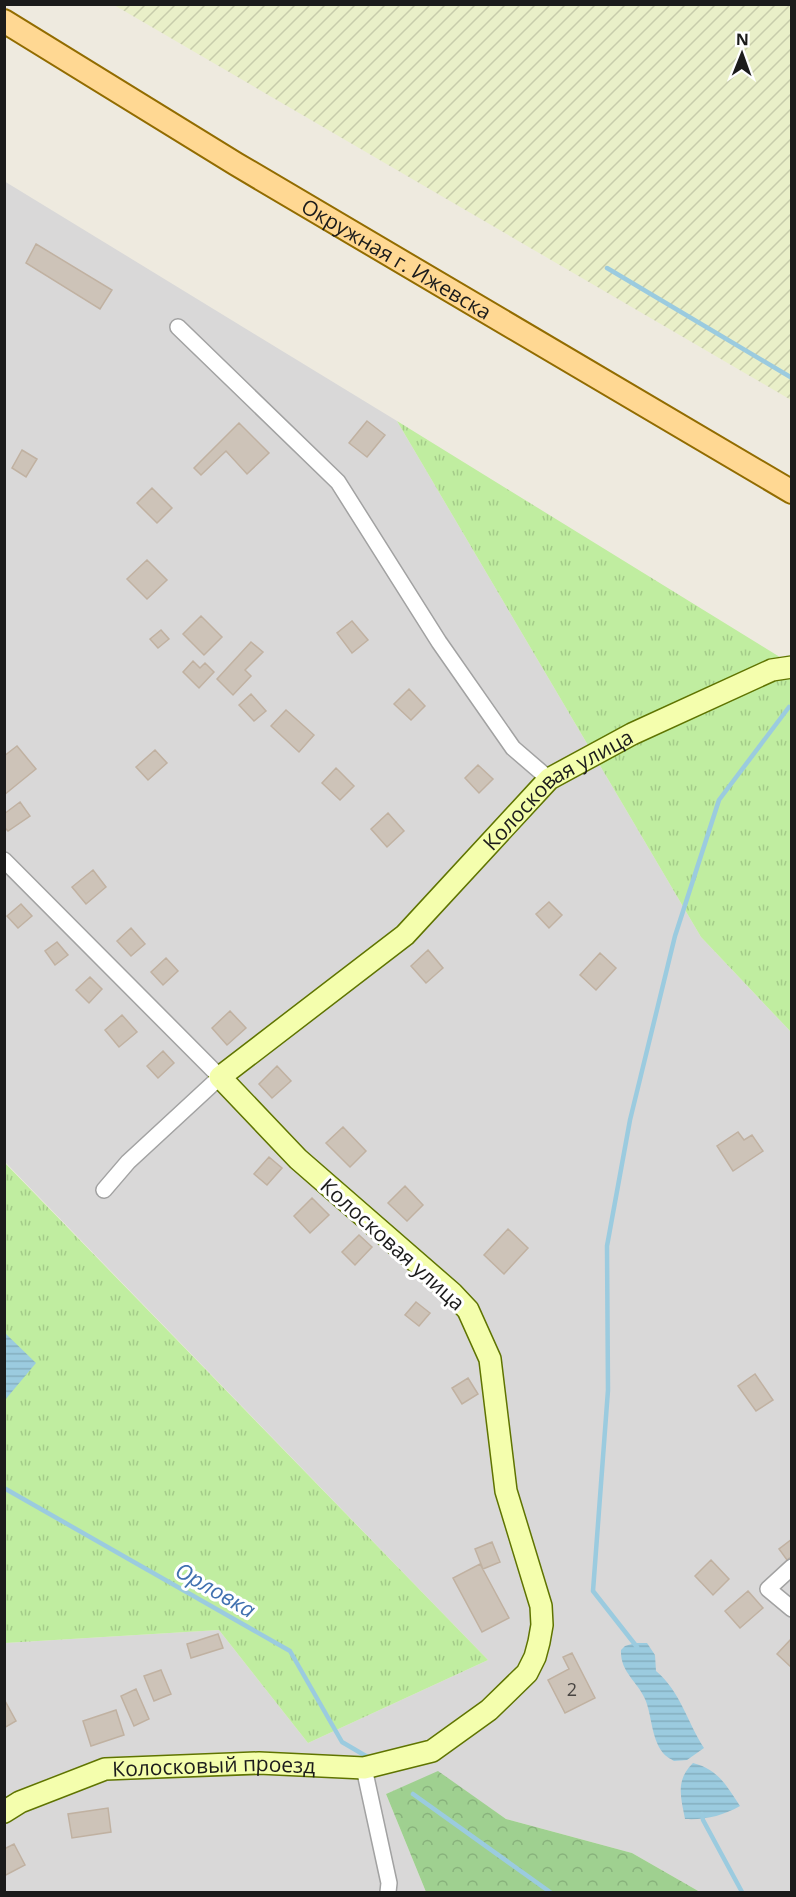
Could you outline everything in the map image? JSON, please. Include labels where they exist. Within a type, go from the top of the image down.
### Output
[{"type":"main road","name":"Окружная г. Ижевска","points":[[4,21],[247,170],[792,492]]},
{"type":"street","points":[[178,327],[338,482],[439,642],[513,748],[549,779]]},
{"type":"street","name":"Колосковая улица","points":[[220,1077],[405,934],[549,779],[654,724],[772,670],[792,667]]},
{"type":"street","name":"Колосковая улица","points":[[4,860],[220,1077],[298,1159],[452,1293],[468,1310],[490,1359],[506,1491],[536,1587],[541,1606],[542,1625],[536,1658],[527,1673],[489,1710],[432,1751]]},
{"type":"street","points":[[104,1190],[128,1162],[220,1077]]},
{"type":"street","points":[[792,1567],[768,1589],[792,1609]]},
{"type":"street","name":"Колосковый проезд","points":[[4,1812],[20,1802],[105,1769],[259,1763],[364,1768],[432,1751]]},
{"type":"street","points":[[364,1768],[389,1883],[388,1893]]},
{"type":"shaded area","points":[[4,181],[397,421],[701,937],[791,1032],[791,1892],[700,1892],[632,1853],[506,1819],[438,1772],[386,1794],[426,1892],[5,1892],[5,1643],[219,1630],[308,1743],[488,1660],[5,1162]]},
{"type":"green space","points":[[114,5],[791,5],[791,400]]},
{"type":"green space","points":[[397,421],[791,664],[791,1032],[701,937]]},
{"type":"green space","points":[[4,1162],[488,1660],[308,1743],[219,1630],[5,1643]]},
{"type":"green space","points":[[438,1771],[506,1819],[632,1853],[700,1892],[426,1892],[386,1794]]},
{"type":"water","points":[[5,1333],[36,1363],[5,1400]]},
{"type":"water","points":[[635,1643],[647,1643],[655,1655],[656,1671],[672,1688],[704,1748],[687,1760],[674,1761],[659,1747],[645,1699],[621,1658],[621,1650]]},
{"type":"water","points":[[693,1763],[716,1774],[740,1806],[714,1817],[685,1819],[681,1797],[682,1783],[687,1769]]},
{"type":"building","points":[[36,244],[112,290],[100,309],[26,263]]},
{"type":"building","points":[[367,421],[385,435],[367,457],[349,443]]},
{"type":"building","points":[[239,423],[269,453],[247,474],[226,451],[201,475],[194,468]]},
{"type":"building","points":[[22,450],[37,459],[26,477],[12,468]]},
{"type":"building","points":[[152,488],[172,508],[157,523],[137,503]]},
{"type":"building","points":[[147,560],[167,580],[147,599],[127,579]]},
{"type":"building","points":[[201,616],[222,637],[204,655],[183,634]]},
{"type":"building","points":[[352,621],[368,640],[352,653],[337,633]]},
{"type":"building","points":[[161,630],[169,639],[158,648],[150,639]]},
{"type":"building","points":[[251,642],[263,652],[245,670],[251,676],[233,695],[217,679]]},
{"type":"building","points":[[193,661],[200,668],[205,663],[214,672],[199,688],[183,672]]},
{"type":"building","points":[[409,689],[425,706],[411,720],[394,704]]},
{"type":"building","points":[[251,694],[266,711],[254,721],[239,705]]},
{"type":"building","points":[[286,710],[314,735],[299,752],[271,726]]},
{"type":"building","points":[[17,746],[36,769],[4,795],[4,756]]},
{"type":"building","points":[[155,750],[167,763],[148,780],[136,767]]},
{"type":"building","points":[[478,765],[493,779],[479,793],[465,778]]},
{"type":"building","points":[[336,768],[354,786],[340,800],[322,783]]},
{"type":"building","points":[[20,802],[30,816],[8,831],[4,827],[4,814]]},
{"type":"building","points":[[388,813],[404,831],[387,847],[371,829]]},
{"type":"building","points":[[93,870],[106,887],[86,904],[72,887]]},
{"type":"building","points":[[549,902],[562,915],[549,928],[536,914]]},
{"type":"building","points":[[21,904],[32,916],[18,928],[7,916]]},
{"type":"building","points":[[131,928],[145,944],[131,956],[117,941]]},
{"type":"building","points":[[57,942],[68,955],[55,965],[45,951]]},
{"type":"building","points":[[428,950],[443,968],[426,983],[411,966]]},
{"type":"building","points":[[600,953],[616,968],[596,990],[580,975]]},
{"type":"building","points":[[166,958],[178,971],[163,985],[151,972]]},
{"type":"building","points":[[90,977],[102,989],[89,1003],[76,990]]},
{"type":"building","points":[[230,1011],[246,1028],[227,1045],[212,1028]]},
{"type":"building","points":[[122,1015],[137,1032],[119,1047],[105,1030]]},
{"type":"building","points":[[163,1051],[174,1063],[158,1078],[147,1066]]},
{"type":"building","points":[[277,1066],[291,1081],[272,1098],[259,1084]]},
{"type":"building","points":[[343,1127],[366,1151],[350,1167],[326,1143]]},
{"type":"building","points":[[738,1132],[744,1140],[752,1135],[763,1151],[733,1171],[717,1146]]},
{"type":"building","points":[[269,1157],[282,1168],[267,1185],[254,1174]]},
{"type":"building","points":[[405,1186],[423,1205],[407,1221],[388,1203]]},
{"type":"building","points":[[312,1198],[329,1215],[310,1233],[294,1216]]},
{"type":"building","points":[[508,1229],[528,1248],[504,1274],[484,1255]]},
{"type":"building","points":[[359,1235],[372,1247],[355,1265],[342,1252]]},
{"type":"building","points":[[416,1302],[430,1313],[419,1326],[405,1315]]},
{"type":"building","points":[[755,1374],[773,1400],[756,1411],[738,1386]]},
{"type":"building","points":[[468,1378],[478,1394],[462,1404],[452,1388]]},
{"type":"building","points":[[792,1539],[792,1556],[787,1560],[779,1549]]},
{"type":"building","points":[[492,1542],[500,1562],[483,1569],[475,1549]]},
{"type":"building","points":[[711,1560],[729,1579],[713,1595],[695,1576]]},
{"type":"building","points":[[480,1564],[509,1618],[482,1632],[453,1578]]},
{"type":"building","points":[[748,1591],[763,1608],[740,1628],[725,1611]]},
{"type":"building","points":[[218,1634],[223,1648],[191,1658],[187,1644]]},
{"type":"building","points":[[792,1638],[792,1668],[777,1654]]},
{"type":"building","points":[[572,1653],[595,1698],[565,1713],[548,1680],[569,1669],[563,1657]]},
{"type":"building","points":[[161,1670],[171,1694],[154,1701],[144,1676]]},
{"type":"building","points":[[136,1689],[149,1719],[134,1726],[121,1696]]},
{"type":"building","points":[[4,1699],[16,1721],[4,1728]]},
{"type":"building","points":[[116,1710],[124,1735],[91,1746],[83,1721]]},
{"type":"building","points":[[108,1808],[111,1832],[72,1838],[68,1814]]},
{"type":"building","points":[[14,1844],[25,1865],[4,1876],[4,1849]]},
{"type":"waterway","points":[[607,268],[792,378]]},
{"type":"waterway","points":[[637,1647],[593,1591],[608,1390],[607,1246],[630,1120],[675,936],[719,800],[789,707]]},
{"type":"waterway","name":"Орловка","points":[[4,1488],[290,1651],[342,1742],[371,1759]]},
{"type":"waterway","name":"Орловка","points":[[413,1794],[550,1892]]},
{"type":"waterway","points":[[702,1814],[703,1820],[742,1892]]}]
